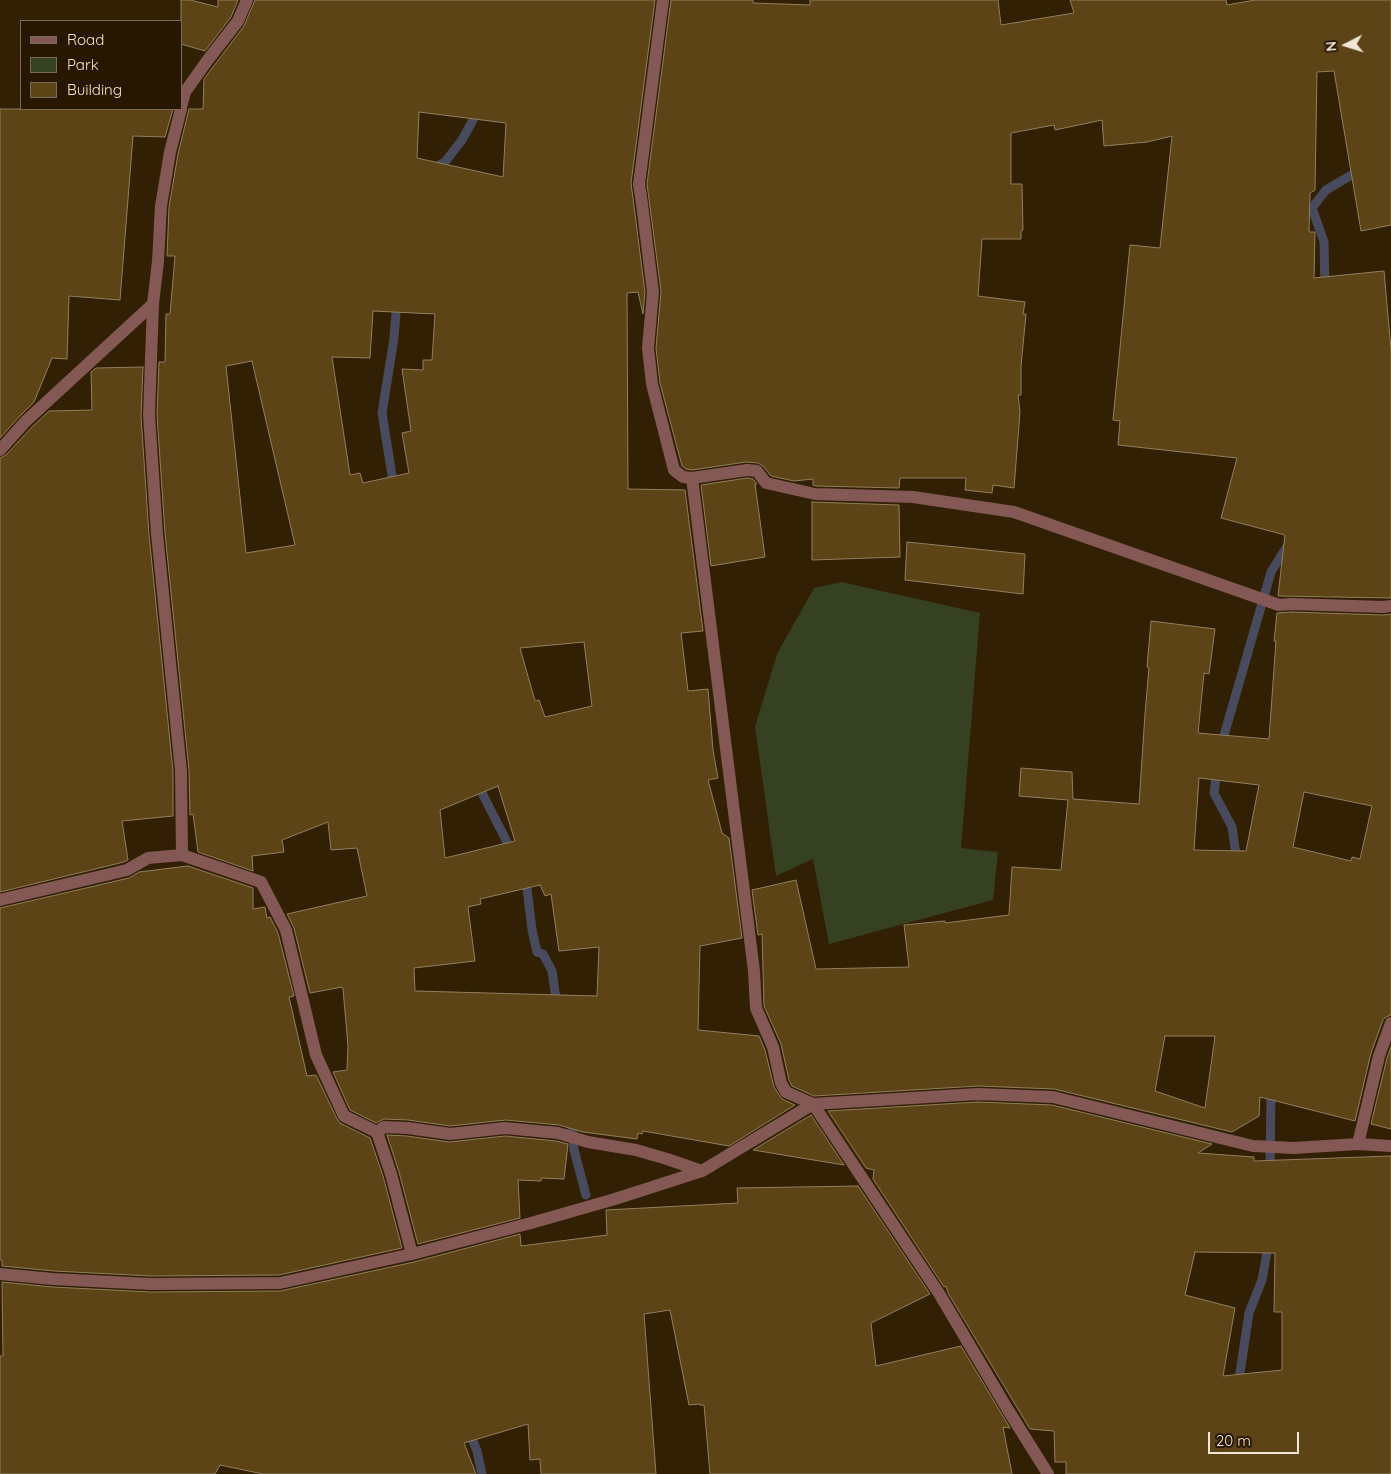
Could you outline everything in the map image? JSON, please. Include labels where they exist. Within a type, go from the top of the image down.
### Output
[{"type":"street","points":[[182,104],[185,92],[238,21],[247,0]]},
{"type":"street","points":[[663,0],[639,184],[652,292],[648,348],[652,384],[674,470],[683,476],[692,478],[757,470],[766,483],[814,494],[914,497],[1014,512],[1279,605],[1391,606]]},
{"type":"street","points":[[180,110],[170,152],[161,206],[158,261],[152,304],[149,415],[158,534],[181,771],[182,855]]},
{"type":"street","points":[[0,450],[26,420],[152,304]]},
{"type":"street","points":[[692,478],[754,971],[756,1008],[773,1046],[780,1083],[786,1092],[813,1104],[978,1094],[1053,1096],[1253,1146],[1280,1148],[1358,1144],[1391,1146]]},
{"type":"street","points":[[0,900],[127,870],[148,858],[182,855],[261,882],[286,930],[316,1055],[344,1116],[377,1132],[391,1174],[412,1254]]},
{"type":"street","points":[[1358,1144],[1379,1056],[1391,1023]]},
{"type":"street","points":[[0,1274],[151,1284],[280,1283],[412,1254],[531,1223],[702,1171],[813,1104]]},
{"type":"street","points":[[813,1104],[940,1295],[1048,1474]]},
{"type":"street","points":[[377,1132],[384,1127],[408,1128],[450,1134],[504,1128],[558,1133],[588,1142],[636,1150],[702,1171]]},
{"type":"green space","points":[[841,582],[980,613],[961,848],[998,852],[993,900],[829,944],[813,859],[776,876],[755,727],[777,654],[814,588]]},
{"type":"building","points":[[181,0],[190,0],[218,7],[218,0],[238,0],[231,17],[205,51],[182,44]]},
{"type":"building","points":[[255,0],[655,0],[631,183],[645,292],[643,314],[638,292],[627,293],[628,489],[685,490],[703,631],[681,633],[688,691],[708,689],[713,750],[718,778],[708,780],[722,833],[729,838],[742,938],[700,946],[698,1030],[759,1036],[765,1050],[774,1087],[782,1099],[795,1105],[729,1146],[643,1131],[642,1134],[638,1133],[637,1139],[583,1132],[559,1125],[506,1120],[450,1126],[408,1120],[384,1119],[376,1123],[350,1110],[333,1072],[347,1070],[348,1046],[343,989],[342,987],[310,993],[294,928],[287,914],[367,896],[357,848],[331,850],[328,822],[282,840],[284,852],[252,856],[253,871],[198,852],[193,814],[190,815],[189,770],[165,533],[157,415],[159,362],[165,362],[166,314],[170,314],[175,256],[167,256],[169,207],[178,154],[189,109],[203,109],[204,79],[244,26]],"holes":[[[419,112],[506,123],[503,177],[417,158]],[[373,311],[435,314],[432,360],[423,360],[423,370],[402,369],[411,431],[402,433],[409,473],[363,483],[360,473],[350,475],[332,357],[370,358]],[[252,361],[295,545],[246,553],[226,366]],[[584,642],[592,706],[545,717],[539,700],[535,701],[520,648]],[[498,786],[515,841],[445,858],[440,810]],[[540,885],[545,896],[551,894],[559,951],[599,947],[597,996],[415,991],[414,968],[475,961],[468,907],[481,904],[480,899]]]},
{"type":"building","points":[[671,0],[753,0],[753,3],[810,5],[810,0],[998,0],[1001,25],[1074,13],[1070,0],[1226,0],[1227,5],[1255,0],[1391,0],[1391,225],[1361,231],[1334,71],[1317,72],[1315,190],[1310,193],[1309,232],[1315,232],[1314,278],[1384,271],[1391,349],[1391,598],[1278,596],[1285,535],[1221,518],[1237,458],[1118,445],[1120,421],[1113,420],[1130,245],[1160,248],[1172,136],[1147,142],[1104,146],[1102,120],[1055,130],[1054,125],[1011,133],[1011,184],[1022,184],[1023,230],[1021,231],[1021,239],[982,239],[978,296],[1025,302],[1023,314],[1026,314],[1021,366],[1021,395],[1018,395],[1020,412],[1014,488],[993,485],[992,493],[965,490],[966,478],[900,478],[899,488],[816,486],[813,485],[813,479],[794,481],[771,476],[758,463],[746,462],[692,470],[682,466],[660,383],[656,348],[661,291],[647,184]]},
{"type":"building","points":[[0,109],[173,110],[165,137],[133,136],[120,300],[69,296],[67,359],[52,358],[34,402],[0,438]]},
{"type":"building","points":[[143,367],[141,416],[149,535],[173,771],[173,816],[122,821],[128,860],[124,862],[0,892],[0,458],[6,455],[49,411],[92,410],[91,372],[96,368]]},
{"type":"building","points":[[747,478],[753,479],[757,484],[755,484],[765,557],[711,566],[701,485]]},
{"type":"building","points":[[812,502],[899,505],[900,557],[812,560]]},
{"type":"building","points":[[907,542],[1025,554],[1023,594],[905,580]]},
{"type":"building","points":[[1277,613],[1391,614],[1391,1015],[1383,1020],[1371,1053],[1355,1121],[1260,1097],[1259,1116],[1232,1132],[1054,1089],[978,1086],[814,1096],[792,1086],[781,1044],[764,1006],[762,934],[758,935],[752,890],[796,880],[816,969],[909,967],[904,925],[945,921],[945,923],[1009,915],[1012,867],[1061,870],[1068,800],[1019,796],[1021,768],[1072,772],[1073,799],[1139,804],[1151,621],[1215,629],[1209,674],[1204,673],[1198,733],[1269,739]],"holes":[[[1199,778],[1259,785],[1246,851],[1194,850]],[[1304,792],[1372,806],[1360,859],[1352,857],[1351,861],[1293,847]],[[1165,1036],[1215,1036],[1205,1108],[1155,1091]]]},
{"type":"building","points":[[188,866],[253,888],[253,909],[265,907],[267,918],[270,917],[278,933],[294,996],[289,997],[307,1076],[316,1075],[340,1123],[370,1138],[383,1176],[402,1248],[279,1275],[151,1276],[54,1271],[2,1266],[2,1260],[0,1260],[0,908],[129,878],[139,872]]},
{"type":"building","points":[[1391,1047],[1391,1129],[1371,1124]]},
{"type":"building","points":[[978,1102],[1052,1105],[1212,1144],[1198,1153],[1254,1157],[1254,1161],[1391,1156],[1391,1474],[1066,1474],[1066,1462],[1055,1462],[1054,1431],[1030,1429],[948,1293],[946,1286],[944,1287],[873,1179],[874,1170],[866,1168],[828,1111]],"holes":[[[1195,1252],[1275,1253],[1274,1312],[1282,1312],[1282,1370],[1223,1376],[1235,1308],[1185,1295]]]},
{"type":"building","points":[[811,1115],[844,1165],[753,1150]]},
{"type":"building","points":[[387,1135],[449,1142],[505,1136],[556,1141],[568,1144],[564,1179],[518,1180],[520,1218],[418,1244]]},
{"type":"building","points":[[858,1186],[930,1294],[871,1323],[876,1366],[961,1346],[1010,1428],[1003,1427],[1012,1474],[710,1474],[704,1405],[689,1405],[670,1310],[644,1314],[656,1474],[541,1474],[540,1459],[530,1460],[528,1424],[464,1443],[476,1474],[263,1474],[220,1465],[215,1474],[0,1474],[0,1356],[3,1356],[2,1282],[53,1287],[151,1292],[280,1291],[414,1262],[520,1234],[521,1246],[607,1235],[606,1210],[738,1203],[737,1188]]},
{"type":"waterway","points":[[435,173],[438,166],[445,162],[462,140],[474,118],[475,109]]},
{"type":"waterway","points":[[1325,288],[1324,242],[1312,208],[1326,190],[1360,170]]},
{"type":"waterway","points":[[394,488],[382,413],[394,338],[397,300]]},
{"type":"waterway","points":[[1221,746],[1271,572],[1289,543]]},
{"type":"waterway","points":[[1217,768],[1214,793],[1232,827],[1237,862]]},
{"type":"waterway","points":[[477,783],[512,852]]},
{"type":"waterway","points":[[524,877],[537,952],[543,954],[552,971],[557,1006]]},
{"type":"waterway","points":[[1270,1172],[1271,1090]]},
{"type":"waterway","points":[[571,1118],[574,1150],[586,1195]]},
{"type":"waterway","points":[[1238,1386],[1249,1313],[1262,1280],[1269,1242]]},
{"type":"waterway","points":[[469,1431],[477,1451],[482,1474]]}]
